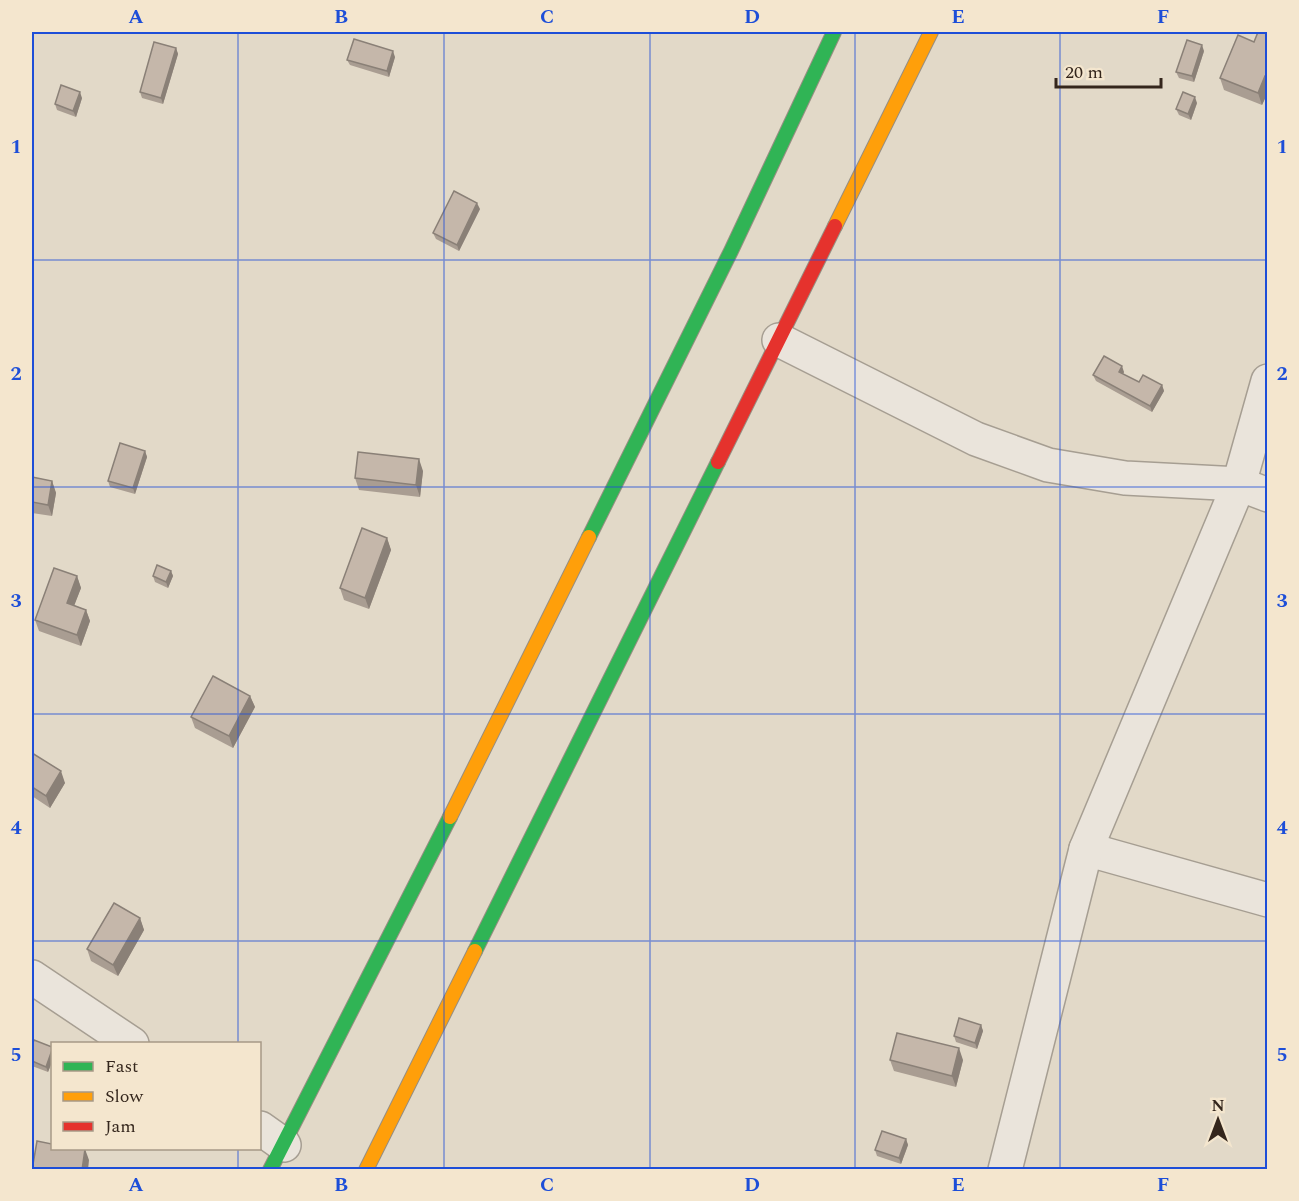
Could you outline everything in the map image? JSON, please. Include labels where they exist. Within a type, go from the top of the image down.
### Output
[{"type":"main road","points":[[271,1147],[726,261],[834,32]]},
{"type":"main road","points":[[366,1170],[931,32]]},
{"type":"street","points":[[779,340],[976,439],[1048,465],[1125,478],[1253,489]]},
{"type":"street","points":[[1010,1169],[1086,849],[1253,489],[1268,381]]},
{"type":"street","points":[[1086,849],[1268,900]]},
{"type":"street","points":[[32,977],[129,1042]]},
{"type":"building","points":[[1258,32],[1268,32],[1268,77],[1265,76],[1258,93],[1220,78],[1238,35],[1254,42]]},
{"type":"building","points":[[354,39],[393,51],[387,71],[347,60]]},
{"type":"building","points":[[1187,40],[1202,45],[1192,76],[1176,72]]},
{"type":"building","points":[[154,42],[176,48],[161,98],[140,92]]},
{"type":"building","points":[[61,85],[80,92],[73,111],[55,104]]},
{"type":"building","points":[[1183,92],[1195,97],[1188,114],[1176,109]]},
{"type":"building","points":[[454,191],[477,203],[457,245],[433,233]]},
{"type":"building","points":[[1104,356],[1122,366],[1119,372],[1139,382],[1143,375],[1162,385],[1150,406],[1093,375]]},
{"type":"building","points":[[120,443],[145,451],[133,488],[108,481]]},
{"type":"building","points":[[358,452],[419,459],[416,485],[355,478]]},
{"type":"building","points":[[32,477],[52,481],[48,505],[32,502]]},
{"type":"building","points":[[362,528],[387,538],[365,598],[340,588]]},
{"type":"building","points":[[157,565],[171,571],[166,582],[153,576]]},
{"type":"building","points":[[54,568],[77,576],[67,603],[86,610],[77,635],[35,620]]},
{"type":"building","points":[[213,676],[250,696],[229,736],[191,717]]},
{"type":"building","points":[[32,753],[61,771],[46,796],[32,787]]},
{"type":"building","points":[[114,903],[140,918],[113,965],[87,949]]},
{"type":"building","points":[[959,1018],[981,1025],[975,1043],[954,1036]]},
{"type":"building","points":[[897,1033],[959,1048],[952,1076],[890,1060]]},
{"type":"building","points":[[34,1040],[51,1047],[46,1067],[32,1061]]},
{"type":"building","points":[[882,1131],[906,1139],[899,1158],[875,1150]]},
{"type":"building","points":[[37,1141],[51,1144],[51,1150],[85,1150],[82,1170],[32,1170]]},
{"type":"traffic: fast","points":[[589,537],[731,251],[834,32]]},
{"type":"traffic: fast","points":[[475,951],[718,462]]},
{"type":"traffic: fast","points":[[270,1170],[450,817]]},
{"type":"traffic: slow","points":[[835,226],[931,32]]},
{"type":"traffic: slow","points":[[450,817],[589,537]]},
{"type":"traffic: slow","points":[[366,1170],[475,951]]},
{"type":"traffic: jam","points":[[718,462],[835,226]]}]
